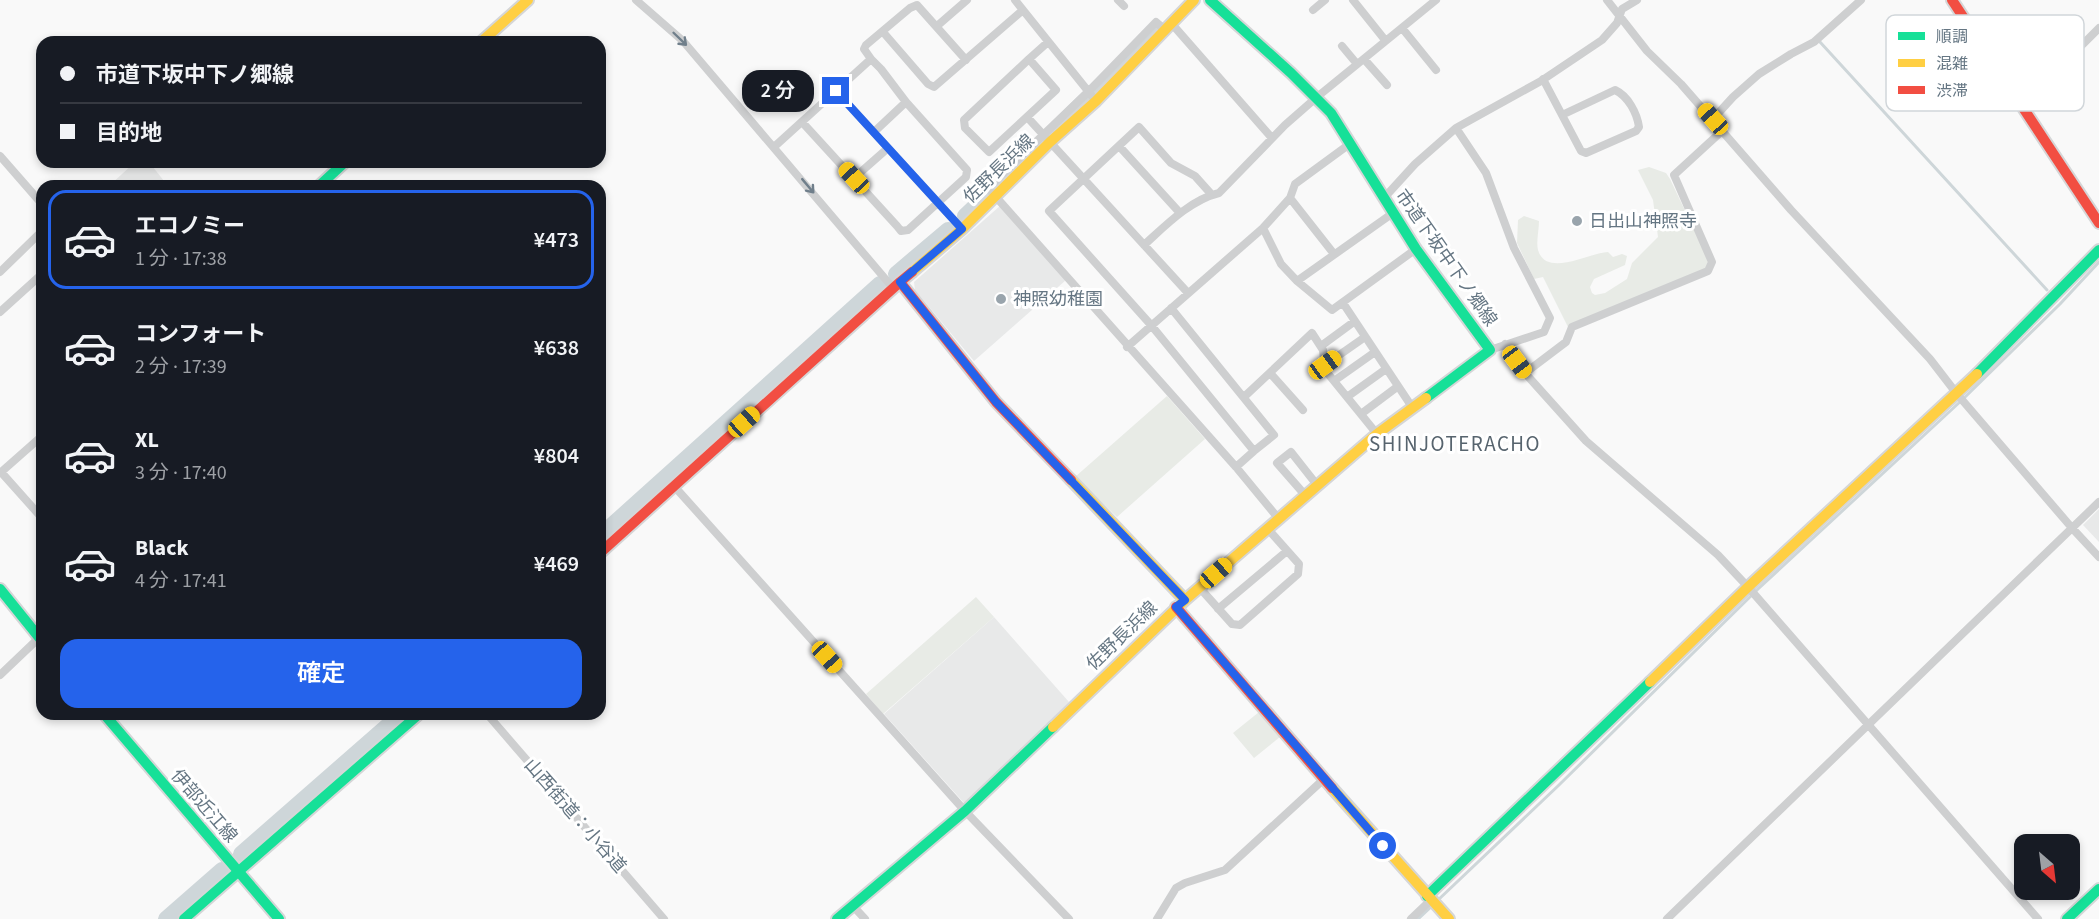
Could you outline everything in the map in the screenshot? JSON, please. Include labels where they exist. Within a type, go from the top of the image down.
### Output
[{"type":"street","points":[[488,36],[528,0]]},
{"type":"street","points":[[606,547],[896,285],[683,41],[636,0]]},
{"type":"street","points":[[937,26],[967,0]]},
{"type":"street","points":[[1015,0],[1092,96]]},
{"type":"street","name":"佐野長浜線","points":[[837,919],[965,811],[1181,603],[996,402],[896,285],[962,229],[992,193],[1194,0]]},
{"type":"street","name":"市道下坂中下ノ郷線","points":[[1181,603],[1377,434],[1490,350],[1416,249],[1331,113],[1317,97],[1210,0]]},
{"type":"street","points":[[1313,10],[1325,0]]},
{"type":"street","points":[[1353,0],[1385,40]]},
{"type":"street","points":[[1144,245],[1180,213],[1219,193],[1272,138],[1317,97],[1436,0]]},
{"type":"street","points":[[1606,0],[1647,51],[1713,119],[1791,210],[1930,359],[1957,394],[2072,528],[2099,556]]},
{"type":"street","points":[[1384,198],[1415,164],[1456,128],[1543,80],[1602,40],[1617,23],[1622,9],[1637,0]]},
{"type":"street","points":[[1713,119],[1759,74],[1814,42],[1862,0]]},
{"type":"street","points":[[1952,0],[1962,15]]},
{"type":"street","points":[[802,122],[901,231],[908,230],[966,177],[967,170],[906,102],[864,49],[914,5],[921,6],[966,60]]},
{"type":"street","points":[[883,32],[928,84],[934,87],[1023,10]]},
{"type":"street","points":[[1165,27],[1272,138]]},
{"type":"street","points":[[1402,28],[1436,70]]},
{"type":"street","points":[[2084,43],[2099,28]]},
{"type":"street","points":[[1029,59],[1056,90],[989,152],[965,128],[963,123],[966,117],[1029,59],[1048,42]]},
{"type":"street","points":[[1342,46],[1387,85]]},
{"type":"street","points":[[774,147],[871,59]]},
{"type":"street","points":[[1543,80],[1581,151],[1586,153],[1636,131],[1639,127],[1633,110],[1623,93],[1615,90],[1562,115]]},
{"type":"street","points":[[836,91],[962,229]]},
{"type":"street","points":[[874,132],[906,102]]},
{"type":"street","points":[[2025,111],[2099,223]]},
{"type":"street","points":[[1028,118],[1188,293]]},
{"type":"street","points":[[1212,195],[1195,176],[1171,163],[1139,127],[1049,211],[1151,325],[1254,451]]},
{"type":"street","points":[[1456,128],[1486,172],[1514,248],[1550,318],[1544,332],[1490,350]]},
{"type":"street","points":[[1525,373],[1566,342],[1572,327],[1708,271],[1712,262],[1674,176],[1722,131]]},
{"type":"street","points":[[1127,346],[1263,228],[1290,198],[1295,184],[1351,143]]},
{"type":"street","points":[[1119,146],[1180,213]]},
{"type":"street","points":[[854,178],[888,148]]},
{"type":"street","points":[[0,156],[36,197]]},
{"type":"street","points":[[326,180],[338,168]]},
{"type":"street","points":[[992,193],[1236,467],[1278,518]]},
{"type":"street","points":[[1290,198],[1334,254]]},
{"type":"street","points":[[1297,281],[1393,213]]},
{"type":"street","points":[[1263,228],[1281,264],[1297,281],[1332,310],[1416,249]]},
{"type":"street","points":[[0,272],[36,237]]},
{"type":"street","points":[[1411,919],[1432,902],[1957,394],[2099,250]]},
{"type":"street","points":[[0,312],[36,279]]},
{"type":"street","points":[[1343,303],[1412,407]]},
{"type":"street","points":[[1171,308],[1274,435],[1236,467]]},
{"type":"street","points":[[1320,346],[1355,321]]},
{"type":"street","points":[[1244,397],[1312,333],[1323,350],[1325,370],[1377,434]]},
{"type":"street","points":[[1325,365],[1365,337]]},
{"type":"street","points":[[1505,344],[1525,373],[1586,441],[1718,555],[1752,591],[2038,919]]},
{"type":"street","points":[[1334,381],[1375,352]]},
{"type":"street","points":[[1347,397],[1386,369]]},
{"type":"street","points":[[1270,373],[1303,410]]},
{"type":"street","points":[[1360,414],[1397,387]]},
{"type":"street","points":[[36,444],[1,472],[36,511]]},
{"type":"street","points":[[1305,495],[1277,463],[1291,452],[1317,485]]},
{"type":"street","points":[[674,486],[965,811],[1069,919]]},
{"type":"street","points":[[1666,919],[2099,502]]},
{"type":"street","points":[[1199,587],[1232,624],[1240,625],[1272,599],[1299,574],[1299,564],[1267,528]]},
{"type":"street","points":[[1218,609],[1287,551]]},
{"type":"street","points":[[0,589],[36,632]]},
{"type":"street","points":[[1181,603],[1324,779],[1449,919]]},
{"type":"street","points":[[0,675],[36,643]]},
{"type":"street","name":"伊部近江線","points":[[109,720],[279,919]]},
{"type":"street","points":[[184,919],[412,720]]},
{"type":"street","name":"山西街道：小谷道","points":[[492,720],[664,919]]},
{"type":"street","points":[[1157,919],[1176,888],[1225,870],[1324,779]]},
{"type":"street","points":[[2067,919],[2099,889]]},
{"type":"street","points":[[853,906],[865,919]]},
{"type":"shaded area","points":[[1649,167],[1666,173],[1670,179],[1709,261],[1706,269],[1568,327],[1543,277],[1534,279],[1517,243],[1518,220],[1524,216],[1539,221],[1538,250],[1543,258],[1550,262],[1569,262],[1608,252],[1613,257],[1622,254],[1627,256],[1625,265],[1594,279],[1590,287],[1592,293],[1595,295],[1605,293],[1627,279],[1632,263],[1658,237],[1653,200],[1638,170]]},
{"type":"shaded area","points":[[128,168],[154,168],[163,180],[116,180]]},
{"type":"shaded area","points":[[1001,205],[1066,280],[974,361],[915,290],[914,282]]},
{"type":"shaded area","points":[[1167,396],[1205,439],[1117,517],[1075,477]]},
{"type":"shaded area","points":[[2099,509],[2099,542],[2083,525]]},
{"type":"shaded area","points":[[976,597],[994,617],[883,714],[866,694]]},
{"type":"shaded area","points":[[994,617],[1069,702],[965,804],[884,714]]},
{"type":"shaded area","points":[[1259,712],[1280,737],[1254,758],[1233,733]]},
{"type":"waterway","points":[[1054,131],[1158,29]]},
{"type":"waterway","points":[[1820,42],[2047,290]]},
{"type":"waterway","points":[[965,216],[1004,179]]},
{"type":"waterway","points":[[896,274],[948,230]]},
{"type":"waterway","points":[[1437,901],[1559,785],[1758,589],[1962,400],[2060,304],[2099,262]]},
{"type":"waterway","points":[[606,531],[880,284]]},
{"type":"waterway","points":[[241,854],[394,720]]},
{"type":"waterway","points":[[166,919],[222,870]]},
{"type":"waterway","points":[[1418,919],[1432,906]]},
{"type":"traffic: fast","points":[[1210,0],[1291,73],[1331,113],[1416,249],[1490,350],[1426,398]]},
{"type":"traffic: fast","points":[[326,180],[338,168]]},
{"type":"traffic: fast","points":[[1977,374],[2099,250]]},
{"type":"traffic: fast","points":[[0,589],[36,634]]},
{"type":"traffic: fast","points":[[1427,896],[1650,682]]},
{"type":"traffic: fast","points":[[109,720],[279,919]]},
{"type":"traffic: fast","points":[[184,919],[412,720]]},
{"type":"traffic: fast","points":[[837,919],[965,811],[1053,727]]},
{"type":"traffic: fast","points":[[2067,919],[2099,889]]},
{"type":"traffic: slow","points":[[488,36],[528,0]]},
{"type":"traffic: slow","points":[[912,272],[962,229],[1050,142],[1096,101],[1194,0]]},
{"type":"traffic: slow","points":[[1650,682],[1748,587],[1977,374]]},
{"type":"traffic: slow","points":[[1185,600],[1377,434],[1426,398]]},
{"type":"traffic: slow","points":[[1053,727],[1185,600],[1071,480]]},
{"type":"traffic: slow","points":[[1332,788],[1449,919]]},
{"type":"traffic: jam","points":[[1952,0],[1962,15]]},
{"type":"traffic: jam","points":[[2025,111],[2099,223]]},
{"type":"traffic: jam","points":[[912,272],[900,282],[996,402],[1071,480]]},
{"type":"traffic: jam","points":[[606,548],[900,282]]},
{"type":"traffic: jam","points":[[1176,607],[1332,788]]},
{"type":"place","name":"日出山神照寺","points":[[1577,221]]},
{"type":"place","name":"神照幼稚園","points":[[1001,299]]},
{"type":"district","name":"SHINJOTERACHO","points":[[1455,444]]},
{"type":"route","points":[[836,91],[962,229],[900,282],[996,402],[1185,600],[1176,607],[1383,846]]}]
